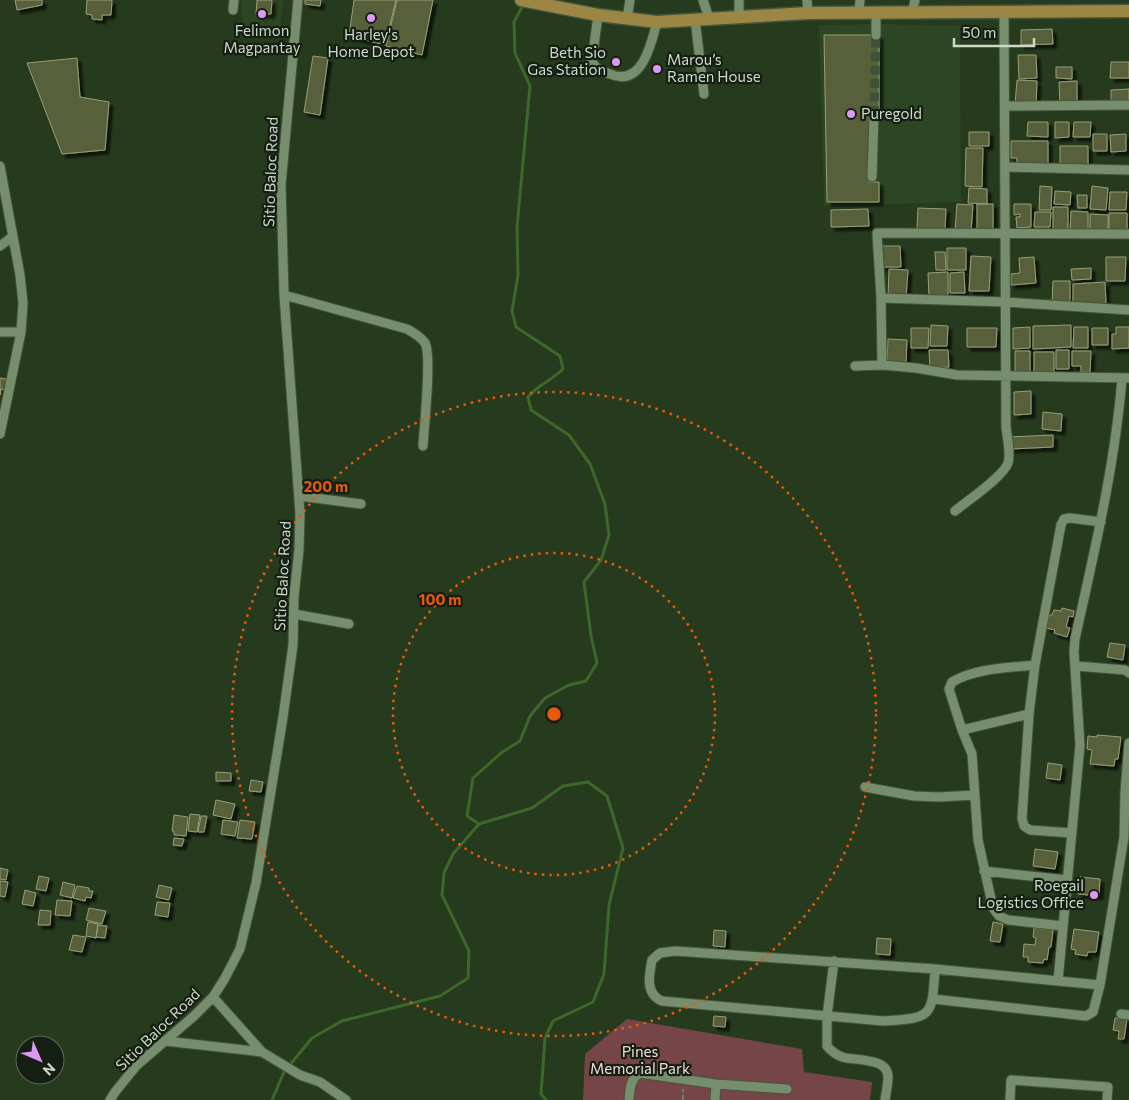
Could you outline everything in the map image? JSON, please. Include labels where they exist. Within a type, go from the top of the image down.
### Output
[{"type":"main road","points":[[521,0],[541,4],[570,5],[598,15],[657,22],[739,16],[808,14],[859,6],[876,13],[914,6],[1004,12],[1129,11]]},
{"type":"street","points":[[233,10],[234,0]]},
{"type":"street","name":"Sitio Baloc Road","points":[[110,1100],[138,1065],[194,1016],[212,996],[225,978],[240,949],[250,915],[293,645],[299,550],[299,496],[284,295],[282,185],[298,0]]},
{"type":"street","points":[[627,19],[630,0]]},
{"type":"street","points":[[703,0],[710,18]]},
{"type":"street","points":[[739,0],[739,16]]},
{"type":"street","points":[[807,0],[808,14]]},
{"type":"street","points":[[955,511],[997,477],[1009,462],[1006,427],[1004,12]]},
{"type":"street","points":[[876,13],[876,35]]},
{"type":"street","points":[[598,15],[592,61],[597,69],[618,78],[627,77],[634,73],[649,51],[657,22]]},
{"type":"street","points":[[695,19],[704,94]]},
{"type":"street","points":[[1005,106],[1129,105]]},
{"type":"street","points":[[872,177],[874,115]]},
{"type":"street","points":[[0,166],[20,274],[23,303],[21,332],[0,434]]},
{"type":"street","points":[[1005,167],[1129,170]]},
{"type":"street","points":[[882,365],[881,298],[877,233],[1129,234]]},
{"type":"street","points":[[0,246],[12,237]]},
{"type":"street","points":[[284,295],[407,329],[419,336],[426,344],[428,372],[423,446]]},
{"type":"street","points":[[881,298],[1005,302],[1129,310]]},
{"type":"street","points":[[0,332],[21,332]]},
{"type":"street","points":[[855,366],[882,365],[916,368],[957,375],[1126,378],[1100,522],[1075,639],[1080,745],[1058,981]]},
{"type":"street","points":[[299,496],[361,504]]},
{"type":"street","points":[[1072,833],[1030,830],[1024,826],[1022,818],[1029,714],[1035,665],[1061,525],[1064,519],[1070,518],[1100,522]]},
{"type":"street","points":[[294,614],[349,624]]},
{"type":"street","points":[[1035,665],[986,671],[960,677],[952,682],[949,689],[972,754],[978,840],[993,908],[999,916],[1008,920],[1063,926]]},
{"type":"street","points":[[1076,666],[1125,670],[1129,673]]},
{"type":"street","points":[[962,730],[1029,714]]},
{"type":"street","points":[[933,1000],[1086,1016],[1093,1012],[1100,985],[1124,837],[1129,743]]},
{"type":"street","points":[[865,788],[914,796],[975,795]]},
{"type":"street","points":[[984,871],[1067,880]]},
{"type":"street","points":[[935,969],[933,1000],[928,1011],[922,1016],[912,1019],[883,1021],[662,1001],[655,998],[650,989],[652,960],[660,953],[675,951],[935,969],[1100,985]]},
{"type":"street","points":[[834,961],[827,1046],[832,1052],[843,1057],[878,1063],[885,1067],[888,1075],[885,1100]]},
{"type":"street","points":[[212,996],[262,1052],[300,1075],[320,1082],[346,1100]]},
{"type":"street","points":[[164,1041],[262,1052]]},
{"type":"street","points":[[629,1100],[634,1077],[640,1073],[716,1084],[788,1089]]},
{"type":"street","points":[[1010,1100],[1011,1080],[1108,1087],[1107,1100]]},
{"type":"street","points":[[715,1100],[716,1084]]},
{"type":"shaded area","name":"Felimon Magpantay","points":[[242,0],[284,0],[280,28],[242,28]]},
{"type":"shaded area","points":[[819,25],[960,26],[961,202],[824,206]]},
{"type":"green space","name":"Pines Memorial Park","points":[[627,1019],[802,1049],[804,1072],[872,1082],[870,1100],[583,1100],[585,1054]]},
{"type":"building","points":[[15,0],[42,0],[42,5],[17,10]]},
{"type":"building","points":[[87,0],[112,0],[111,15],[102,15],[102,20],[92,19],[92,15],[86,14]]},
{"type":"building","points":[[257,0],[272,0],[271,14],[256,14]]},
{"type":"building","points":[[305,0],[321,0],[320,6],[305,4]]},
{"type":"building","name":"Harley's Home Depot","points":[[354,0],[396,0],[385,45],[349,36]]},
{"type":"building","points":[[397,0],[433,0],[422,55],[386,46]]},
{"type":"building","points":[[1052,29],[1053,44],[1021,45],[1021,30]]},
{"type":"building","name":"Puregold","points":[[824,35],[879,35],[879,115],[869,115],[869,182],[879,182],[879,202],[827,202]]},
{"type":"building","points":[[1018,55],[1036,55],[1037,78],[1019,79]]},
{"type":"building","points":[[313,56],[328,58],[320,115],[304,112]]},
{"type":"building","points":[[77,58],[80,97],[109,102],[105,150],[62,154],[27,63]]},
{"type":"building","points":[[1111,62],[1129,62],[1129,78],[1110,78]]},
{"type":"building","points":[[1056,67],[1072,67],[1072,79],[1056,78]]},
{"type":"building","points":[[1017,80],[1037,81],[1036,105],[1015,104]]},
{"type":"building","points":[[1077,81],[1077,105],[1060,105],[1059,82]]},
{"type":"building","points":[[1129,89],[1129,104],[1111,104],[1111,90]]},
{"type":"building","points":[[1028,122],[1048,122],[1048,137],[1027,136]]},
{"type":"building","points":[[1055,122],[1069,122],[1069,137],[1055,138]]},
{"type":"building","points":[[1074,122],[1091,122],[1090,137],[1073,137]]},
{"type":"building","points":[[969,132],[989,132],[989,146],[969,146]]},
{"type":"building","points":[[1093,134],[1107,134],[1107,151],[1093,151]]},
{"type":"building","points":[[1126,134],[1126,151],[1111,152],[1110,135]]},
{"type":"building","points":[[1011,141],[1048,141],[1048,167],[1017,163],[1017,158],[1011,158]]},
{"type":"building","points":[[1060,146],[1088,146],[1088,167],[1060,167]]},
{"type":"building","points":[[966,148],[983,148],[982,187],[965,186]]},
{"type":"building","points":[[1040,186],[1052,187],[1051,210],[1039,210]]},
{"type":"building","points":[[1092,186],[1108,188],[1106,210],[1090,209]]},
{"type":"building","points":[[969,188],[987,189],[987,204],[968,203]]},
{"type":"building","points":[[1055,191],[1071,192],[1070,205],[1054,204]]},
{"type":"building","points":[[1110,192],[1127,192],[1126,210],[1109,210]]},
{"type":"building","points":[[1077,195],[1087,195],[1087,208],[1078,208]]},
{"type":"building","points":[[957,204],[973,205],[971,232],[955,231]]},
{"type":"building","points":[[977,204],[993,204],[993,232],[977,233]]},
{"type":"building","points":[[1014,204],[1031,204],[1031,227],[1017,228],[1016,217],[1020,217],[1020,214],[1014,215]]},
{"type":"building","points":[[1053,207],[1068,207],[1068,229],[1053,229]]},
{"type":"building","points":[[918,208],[946,209],[945,230],[917,229]]},
{"type":"building","points":[[868,209],[869,226],[831,227],[831,210]]},
{"type":"building","points":[[1071,211],[1088,212],[1088,232],[1070,232]]},
{"type":"building","points":[[1035,212],[1051,212],[1050,227],[1034,227]]},
{"type":"building","points":[[1109,213],[1127,213],[1127,231],[1109,231]]},
{"type":"building","points":[[1090,214],[1108,215],[1108,231],[1090,231]]},
{"type":"building","points":[[882,246],[900,246],[901,267],[882,267]]},
{"type":"building","points":[[947,248],[966,248],[966,270],[947,270]]},
{"type":"building","points":[[935,252],[945,252],[946,270],[936,270]]},
{"type":"building","points":[[971,256],[991,257],[989,291],[969,291]]},
{"type":"building","points":[[1034,257],[1036,283],[1011,285],[1011,274],[1020,273],[1019,258]]},
{"type":"building","points":[[1106,257],[1126,257],[1125,281],[1106,281]]},
{"type":"building","points":[[1091,268],[1091,279],[1072,280],[1071,269]]},
{"type":"building","points":[[889,269],[908,270],[906,298],[888,297]]},
{"type":"building","points":[[948,272],[948,297],[929,297],[928,273]]},
{"type":"building","points":[[964,272],[965,293],[950,293],[950,273]]},
{"type":"building","points":[[1053,281],[1070,281],[1070,304],[1052,304]]},
{"type":"building","points":[[1105,282],[1106,304],[1073,306],[1073,284]]},
{"type":"building","points":[[931,325],[948,326],[947,346],[930,346]]},
{"type":"building","points":[[1071,325],[1071,347],[1033,349],[1033,326]]},
{"type":"building","points":[[1030,327],[1030,348],[1013,349],[1013,328]]},
{"type":"building","points":[[1074,327],[1088,327],[1088,348],[1073,348]]},
{"type":"building","points":[[1116,327],[1129,327],[1129,348],[1112,349],[1112,334],[1116,334]]},
{"type":"building","points":[[911,328],[929,328],[928,348],[911,348]]},
{"type":"building","points":[[967,328],[997,328],[996,347],[967,347]]},
{"type":"building","points":[[1092,328],[1108,328],[1108,345],[1092,345]]},
{"type":"building","points":[[888,339],[907,340],[906,363],[887,363]]},
{"type":"building","points":[[929,350],[948,350],[949,367],[930,368]]},
{"type":"building","points":[[1056,350],[1069,350],[1069,369],[1056,369]]},
{"type":"building","points":[[1015,351],[1030,351],[1030,374],[1015,374]]},
{"type":"building","points":[[1072,351],[1091,351],[1090,372],[1081,372],[1081,366],[1072,366]]},
{"type":"building","points":[[1034,352],[1054,352],[1054,375],[1034,375]]},
{"type":"building","points":[[0,378],[6,379],[5,390],[1,389],[0,395]]},
{"type":"building","points":[[1031,391],[1031,414],[1014,415],[1014,392]]},
{"type":"building","points":[[1043,412],[1062,414],[1061,431],[1042,429]]},
{"type":"building","points":[[1053,435],[1053,447],[1010,449],[1009,437]]},
{"type":"building","points":[[1062,608],[1074,611],[1073,617],[1069,616],[1066,627],[1070,628],[1067,637],[1054,633],[1055,630],[1046,628],[1050,615],[1052,615],[1054,610],[1061,611]]},
{"type":"building","points":[[1110,643],[1125,645],[1123,660],[1107,657]]},
{"type":"building","points":[[1097,735],[1121,737],[1118,759],[1115,759],[1114,766],[1090,764],[1092,750],[1087,749],[1088,736],[1097,737]]},
{"type":"building","points":[[1048,763],[1062,765],[1060,780],[1046,778]]},
{"type":"building","points":[[216,772],[231,773],[231,781],[216,781]]},
{"type":"building","points":[[251,780],[263,782],[261,792],[249,791]]},
{"type":"building","points":[[216,800],[235,804],[231,819],[213,815]]},
{"type":"building","points":[[190,814],[200,815],[197,832],[188,831]]},
{"type":"building","points":[[174,815],[188,817],[186,836],[174,835],[174,831],[172,831]]},
{"type":"building","points":[[201,816],[207,816],[204,832],[198,832]]},
{"type":"building","points":[[223,820],[238,822],[235,836],[221,834]]},
{"type":"building","points":[[240,820],[255,822],[252,839],[237,838]]},
{"type":"building","points":[[174,838],[184,839],[182,846],[173,845]]},
{"type":"building","points":[[1035,849],[1058,852],[1055,869],[1033,866]]},
{"type":"building","points":[[0,868],[8,870],[6,880],[0,879]]},
{"type":"building","points":[[39,876],[49,878],[46,891],[36,889]]},
{"type":"building","points":[[1080,877],[1100,879],[1099,896],[1078,894]]},
{"type":"building","points":[[0,881],[8,882],[5,897],[0,896]]},
{"type":"building","points":[[63,882],[75,885],[72,898],[60,895]]},
{"type":"building","points":[[159,885],[172,888],[169,900],[156,897]]},
{"type":"building","points":[[77,886],[89,888],[89,891],[93,891],[91,898],[86,897],[85,901],[73,898]]},
{"type":"building","points":[[25,890],[36,893],[33,906],[22,904]]},
{"type":"building","points":[[57,900],[72,901],[70,916],[55,915]]},
{"type":"building","points":[[157,902],[170,903],[168,917],[155,915]]},
{"type":"building","points":[[89,908],[106,911],[102,924],[86,920]]},
{"type":"building","points":[[40,910],[51,911],[50,925],[38,925]]},
{"type":"building","points":[[88,922],[98,924],[96,938],[86,936]]},
{"type":"building","points":[[993,922],[1003,924],[1000,942],[990,941]]},
{"type":"building","points":[[98,925],[107,926],[105,938],[96,937]]},
{"type":"building","points":[[1034,928],[1053,930],[1051,947],[1049,947],[1047,960],[1044,959],[1043,963],[1028,962],[1028,957],[1023,957],[1024,944],[1035,945],[1036,938],[1033,937]]},
{"type":"building","points":[[1074,929],[1099,932],[1096,952],[1088,952],[1087,956],[1075,954],[1076,950],[1071,949]]},
{"type":"building","points":[[714,930],[726,931],[725,947],[713,946]]},
{"type":"building","points":[[73,935],[86,937],[82,952],[69,950]]},
{"type":"building","points":[[877,938],[891,939],[890,955],[876,954]]},
{"type":"building","points":[[714,1016],[726,1017],[725,1027],[713,1026]]},
{"type":"building","points":[[1115,1018],[1127,1019],[1124,1039],[1118,1039],[1119,1031],[1113,1030]]},
{"type":"waterway","points":[[479,824],[467,816],[473,778],[501,753],[520,741],[530,716],[545,698],[569,685],[586,681],[597,663],[591,636],[584,582],[601,560],[609,535],[605,504],[590,464],[569,435],[531,410],[528,397],[563,369],[560,356],[516,327],[512,311],[518,275],[517,227],[530,86],[515,53],[514,22],[524,3]]},
{"type":"waterway","points":[[272,1100],[284,1072],[312,1038],[342,1021],[440,996],[468,978],[469,951],[442,895],[444,873],[453,854],[479,824],[532,808],[563,786],[588,782],[607,796],[623,848],[609,905],[604,974],[593,1002],[553,1021],[545,1038],[541,1094],[546,1100]]},
{"type":"tunnel","points":[[874,115],[876,35]]},
{"type":"place","name":"Felimon Magpantay","points":[[262,14]]},
{"type":"place","name":"Harley's Home Depot","points":[[371,18]]},
{"type":"place","name":"Beth Sio Gas Station","points":[[616,62]]},
{"type":"place","name":"Marou’s Ramen House","points":[[657,69]]},
{"type":"place","name":"Puregold","points":[[851,114]]},
{"type":"place","name":"Roegail Logistics Office","points":[[1094,895]]}]
